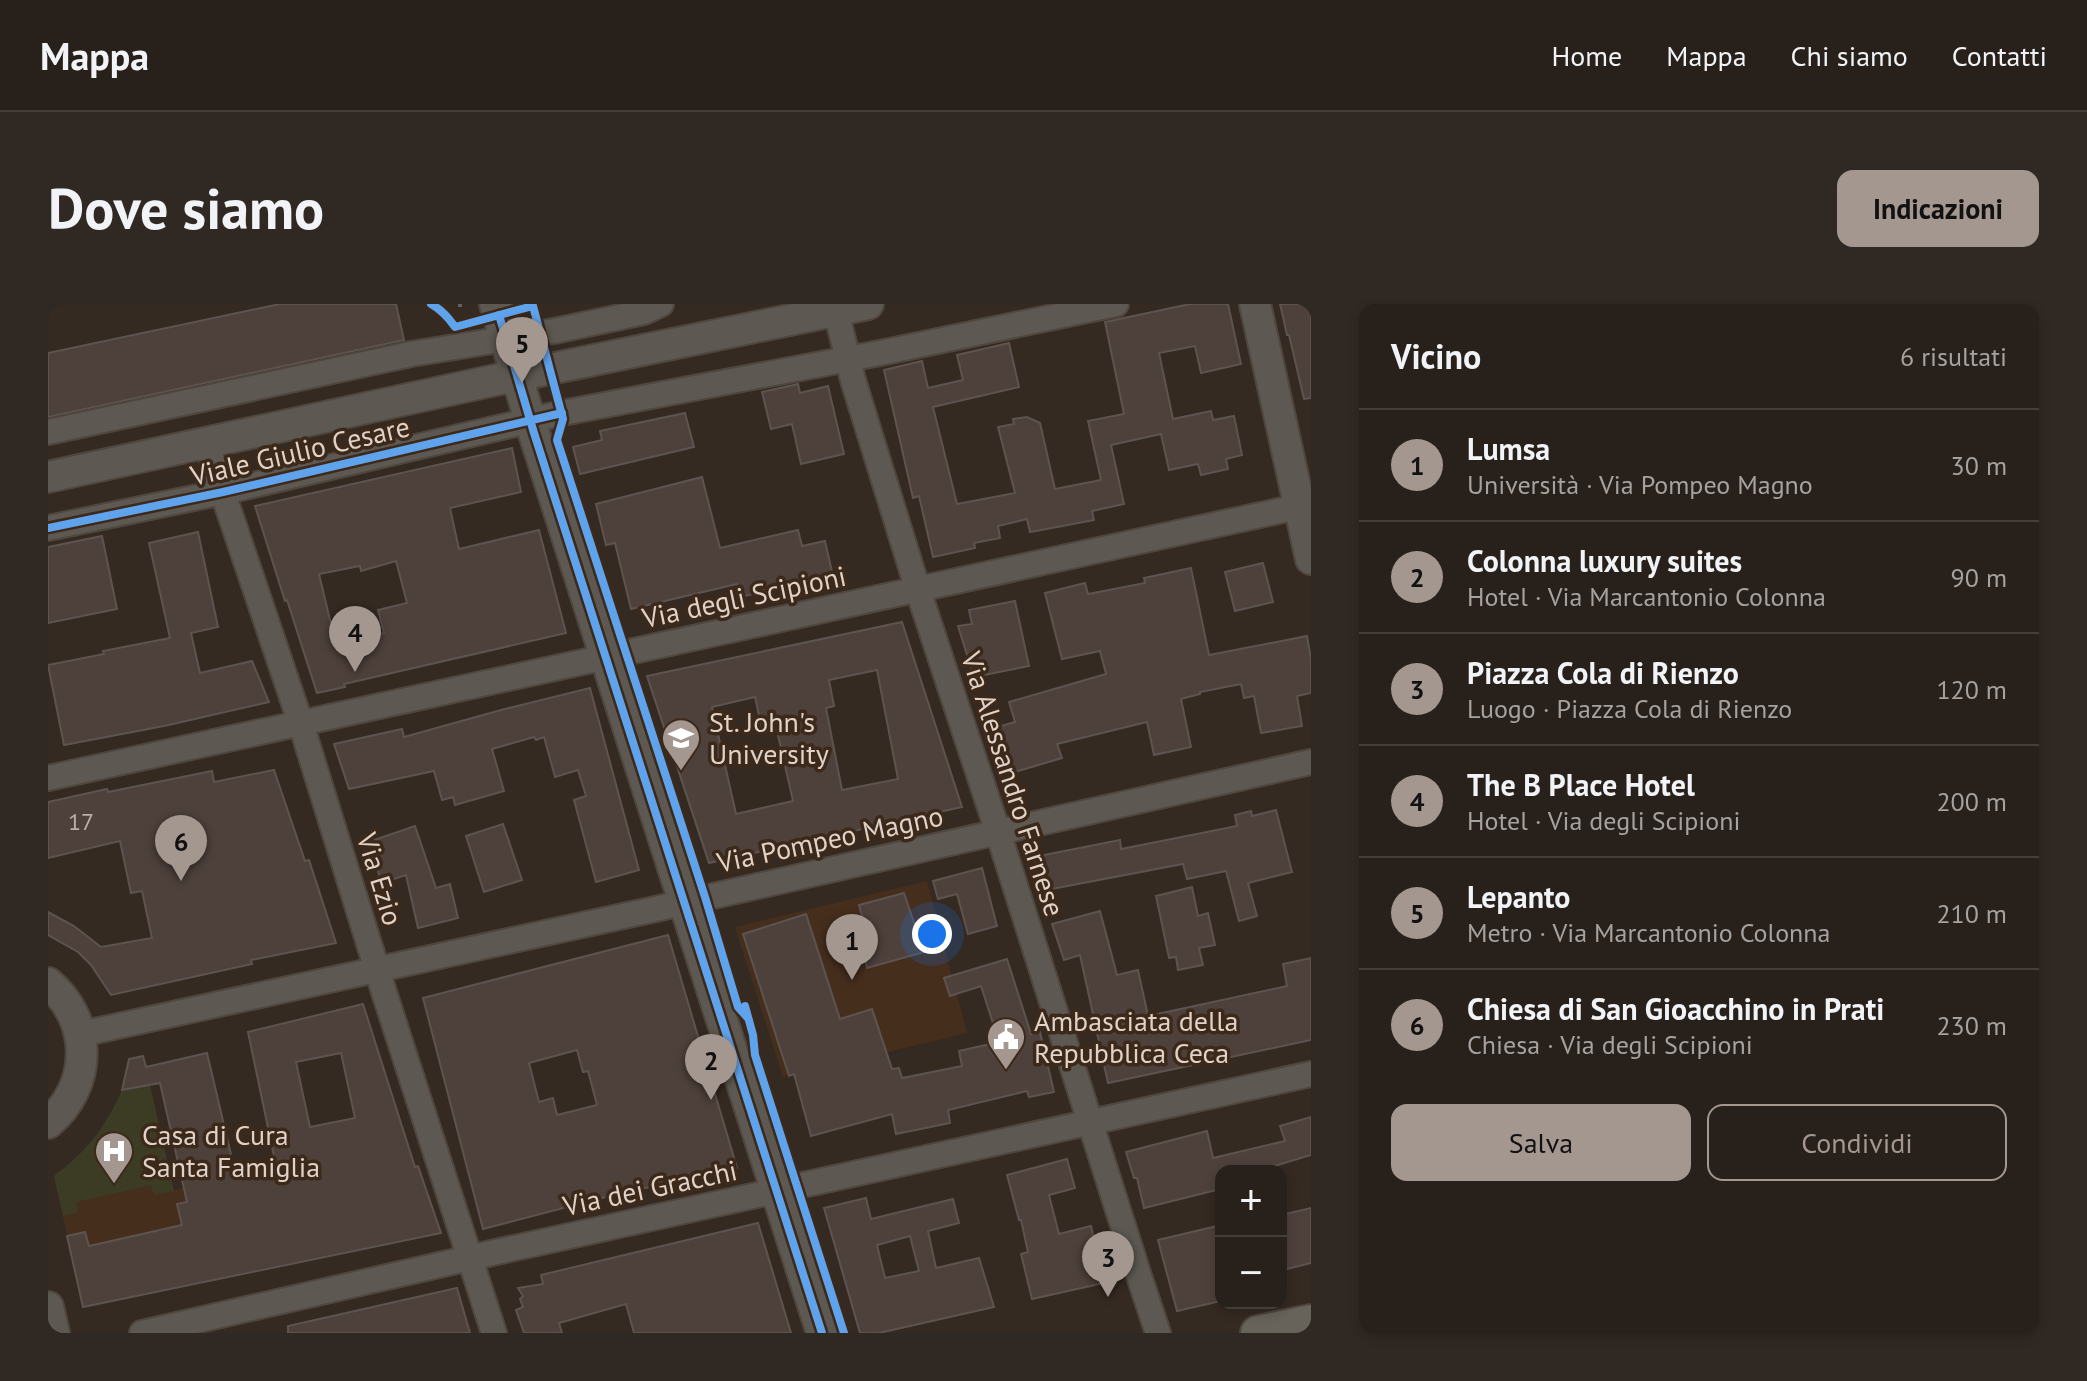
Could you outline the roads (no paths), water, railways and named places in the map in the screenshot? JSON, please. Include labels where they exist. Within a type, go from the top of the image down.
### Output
[{"type":"main road","points":[[1258,1333],[1311,1322]]},
{"type":"street","points":[[495,304],[822,1333]]},
{"type":"street","points":[[48,432],[411,354],[540,334],[644,312],[661,304]]},
{"type":"street","name":"Viale Giulio Cesare","points":[[48,477],[868,304]]},
{"type":"street","name":"Viale Giulio Cesare","points":[[48,528],[223,492],[530,420],[1116,304]]},
{"type":"street","points":[[1255,304],[1305,506],[1311,559]]},
{"type":"street","name":"Via Alessandro Farnese","points":[[836,311],[918,590],[1158,1333]]},
{"type":"street","name":"Via Ezio","points":[[206,443],[301,724],[494,1333]]},
{"type":"street","name":"Via degli Scipioni","points":[[48,778],[1305,506]]},
{"type":"street","name":"Via Pompeo Magno","points":[[81,1034],[1311,762]]},
{"type":"street","points":[[48,983],[66,1002],[77,1021],[83,1050],[78,1081],[67,1103],[48,1123]]},
{"type":"street","name":"Via dei Gracchi","points":[[142,1333],[1311,1074]]},
{"type":"street","points":[[48,1307],[54,1333]]},
{"type":"place","name":"Lepanto","points":[[522,383]]},
{"type":"place","name":"The B Place Hotel","points":[[355,672]]},
{"type":"place","name":"St. John's University","points":[[681,772]]},
{"type":"place","name":"Chiesa di San Gioacchino in Prati","points":[[181,881]]},
{"type":"place","name":"Lumsa","points":[[852,980]]},
{"type":"place","name":"Ambasciata della Repubblica Ceca","points":[[1006,1071]]},
{"type":"place","name":"Colonna luxury suites","points":[[711,1100]]},
{"type":"place","name":"Casa di Cura Santa Famiglia","points":[[114,1185]]},
{"type":"place","name":"Piazza Cola di Rienzo","points":[[1108,1297]]}]
